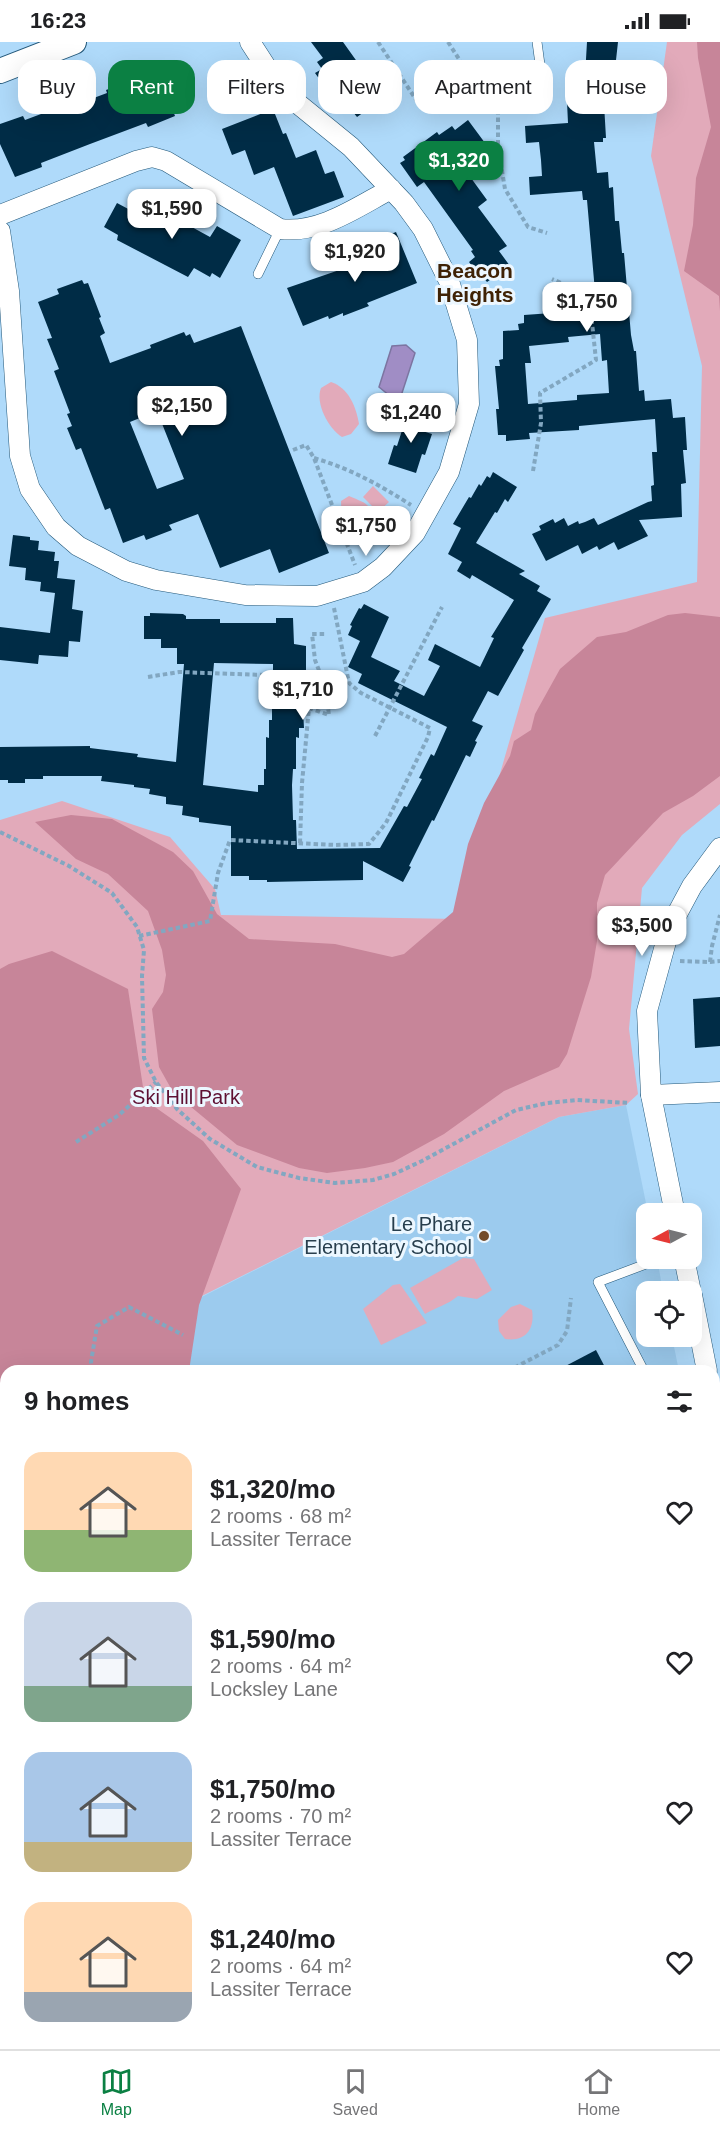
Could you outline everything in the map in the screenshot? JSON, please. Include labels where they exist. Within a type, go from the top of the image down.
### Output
[{"type":"street","points":[[0,71],[74,42]]},
{"type":"street","points":[[0,231],[9,291],[20,456],[30,489],[56,527],[78,546],[126,571],[182,585],[261,596],[316,596],[363,582],[383,567],[415,533],[449,472],[468,404],[467,340],[449,281],[423,229],[391,189],[351,147],[281,90],[250,42]]},
{"type":"street","points":[[0,215],[136,161],[152,157],[166,161],[280,229],[296,231],[328,222],[391,189]]},
{"type":"street","points":[[673,1203],[651,1095],[647,1011],[670,927],[692,886],[720,848]]},
{"type":"street","points":[[651,1095],[720,1092]]},
{"type":"street","points":[[702,1347],[706,1365]]},
{"type":"lane","points":[[537,42],[539,60]]},
{"type":"lane","points":[[258,274],[280,229]]},
{"type":"lane","points":[[636,1268],[598,1282],[641,1365]]},
{"type":"path","points":[[378,42],[414,96]]},
{"type":"path","points":[[448,42],[460,60]]},
{"type":"path","points":[[498,114],[498,147],[505,189],[528,227],[547,233]]},
{"type":"path","points":[[532,471],[541,423],[540,393],[596,360],[589,295],[552,279]]},
{"type":"path","points":[[293,450],[306,445],[314,458],[348,549],[363,582]]},
{"type":"path","points":[[314,458],[345,467],[427,514]]},
{"type":"path","points":[[139,936],[210,921],[218,873],[230,840],[369,844],[386,824],[428,738],[430,728],[361,693],[349,682],[334,606]]},
{"type":"path","points":[[375,736],[442,607]]},
{"type":"path","points":[[300,843],[302,783],[309,708],[329,714],[325,686],[315,660],[312,634],[325,634]]},
{"type":"path","points":[[148,677],[179,672],[321,677],[332,675]]},
{"type":"path","points":[[0,832],[69,866],[112,893],[137,927],[144,950],[142,976],[144,1058],[156,1082],[177,1108],[210,1139],[257,1167],[299,1178],[335,1184],[373,1180],[394,1174],[516,1110],[547,1103],[577,1101],[630,1103]]},
{"type":"path","points":[[710,962],[711,946],[720,915]]},
{"type":"path","points":[[676,961],[720,961]]},
{"type":"path","points":[[76,1142],[119,1115],[156,1082]]},
{"type":"path","points":[[520,1365],[558,1345],[567,1331],[571,1298]]},
{"type":"path","points":[[91,1365],[97,1326],[129,1307],[183,1335]]},
{"type":"shaded area","points":[[406,345],[415,353],[401,396],[390,396],[379,387],[392,346]]},
{"type":"shaded area","name":"Le Phare Elementary School","points":[[626,1105],[646,1203],[636,1203],[636,1269],[659,1269],[661,1281],[636,1281],[636,1347],[674,1347],[678,1365],[162,1365],[156,1320],[559,1117]]},
{"type":"green space","name":"Ski Hill Park","points":[[667,42],[720,42],[720,804],[682,835],[642,888],[629,1029],[638,1094],[626,1105],[559,1117],[156,1319],[23,1365],[0,1365],[0,820],[62,801],[170,837],[215,889],[221,915],[458,919],[545,618],[697,582],[702,366],[651,156],[657,114],[667,114],[667,60],[664,60]]},
{"type":"green space","points":[[697,42],[720,42],[720,311],[719,296],[684,271],[693,225],[696,178],[711,127]]},
{"type":"green space","points":[[331,382],[343,389],[351,399],[359,424],[351,434],[342,437],[332,428],[321,408],[321,388]]},
{"type":"green space","points":[[373,486],[389,502],[378,512],[363,497]]},
{"type":"green space","points":[[349,496],[367,505],[375,515],[373,529],[359,538],[348,526],[342,512],[341,501]]},
{"type":"green space","points":[[685,613],[720,617],[720,776],[693,796],[663,813],[605,875],[597,903],[597,941],[591,977],[567,1054],[559,1067],[504,1091],[444,1134],[393,1162],[327,1173],[299,1168],[237,1145],[173,1092],[159,1067],[152,1009],[163,992],[166,975],[162,950],[148,911],[108,874],[76,859],[35,822],[71,815],[112,819],[173,852],[193,871],[217,914],[249,939],[335,944],[392,957],[404,954],[453,912],[468,844],[484,803],[510,756],[514,741],[531,730],[535,714],[560,669],[597,637],[626,632],[668,615]]},
{"type":"green space","points":[[52,951],[128,989],[145,1100],[203,1141],[241,1189],[199,1305],[190,1365],[0,1365],[0,969]]},
{"type":"green space","points":[[463,1258],[474,1259],[492,1290],[477,1299],[458,1296],[425,1314],[410,1288]]},
{"type":"green space","points":[[400,1284],[427,1323],[381,1345],[363,1309],[393,1285]]},
{"type":"green space","points":[[520,1304],[532,1310],[532,1323],[528,1333],[518,1338],[505,1339],[499,1331],[498,1320],[511,1307]]},
{"type":"building","points":[[311,42],[343,42],[356,60],[320,60],[323,58]]},
{"type":"building","points":[[587,42],[618,42],[616,60],[586,60]]},
{"type":"building","points":[[108,89],[108,114],[174,114],[175,116],[148,127],[146,123],[90,144],[41,163],[42,167],[15,177],[0,144],[0,124],[23,116],[25,120],[41,114],[96,114],[96,97],[107,93]]},
{"type":"building","points":[[260,114],[275,114],[296,158],[316,150],[325,174],[334,171],[344,197],[293,216],[274,167],[254,175],[245,150],[232,155],[222,129]]},
{"type":"building","points":[[568,114],[605,114],[606,138],[603,138],[603,142],[594,142],[597,173],[608,172],[609,188],[613,187],[615,221],[619,221],[622,253],[624,253],[631,335],[634,351],[636,351],[639,391],[644,390],[645,401],[671,399],[673,418],[685,417],[687,450],[683,450],[686,483],[681,484],[682,517],[639,520],[648,536],[618,550],[614,542],[599,550],[597,546],[582,554],[578,545],[546,561],[532,534],[541,530],[539,526],[553,519],[555,523],[564,518],[568,526],[578,521],[579,524],[594,518],[598,525],[652,501],[651,486],[654,485],[652,452],[657,452],[655,419],[579,426],[579,430],[529,433],[530,439],[506,441],[506,435],[498,435],[496,409],[499,409],[495,366],[500,366],[499,360],[503,359],[503,331],[519,330],[518,324],[524,323],[524,315],[566,312],[566,305],[596,303],[587,200],[583,200],[582,191],[530,195],[529,177],[542,176],[541,160],[539,142],[526,143],[525,126],[568,123]],"holes":[[[600,334],[602,361],[607,360],[609,393],[577,395],[577,400],[528,404],[525,363],[531,363],[529,346],[569,342],[568,337]]]},
{"type":"building","points":[[468,120],[485,143],[471,153],[473,156],[464,163],[474,176],[471,178],[487,200],[478,207],[507,246],[499,251],[510,266],[487,282],[469,262],[475,257],[471,251],[473,250],[424,182],[417,187],[400,163],[405,160],[403,157],[437,132],[439,135],[452,126],[455,130]]},
{"type":"building","points":[[139,198],[210,237],[217,226],[241,240],[220,278],[212,273],[210,277],[194,268],[188,277],[117,240],[118,235],[104,227],[117,203],[132,211]]},
{"type":"building","points":[[396,232],[417,283],[367,303],[369,306],[343,316],[343,313],[329,319],[328,316],[303,326],[287,288],[351,266],[349,261],[373,251],[370,242]]},
{"type":"building","points":[[82,280],[84,284],[88,283],[101,317],[99,318],[105,333],[100,336],[110,363],[151,348],[150,345],[184,332],[186,336],[190,334],[194,343],[241,326],[329,553],[279,573],[270,549],[220,568],[198,514],[169,525],[172,530],[146,540],[144,535],[123,543],[110,508],[105,510],[81,448],[76,450],[67,428],[72,426],[67,414],[70,413],[54,371],[59,369],[47,339],[52,338],[38,302],[59,294],[57,289]],"holes":[[[157,411],[184,479],[157,489],[130,422]]]},
{"type":"building","points":[[409,409],[425,414],[419,430],[432,434],[416,473],[388,464],[394,445],[397,446]]},
{"type":"building","points":[[493,472],[517,487],[508,502],[505,499],[497,513],[495,512],[476,543],[525,571],[519,574],[540,586],[537,591],[551,599],[522,648],[524,650],[498,696],[488,691],[472,721],[483,726],[475,741],[477,742],[470,757],[466,755],[403,882],[363,861],[363,880],[267,882],[267,880],[249,880],[249,876],[231,876],[231,826],[199,822],[199,818],[182,815],[183,806],[166,804],[166,797],[149,794],[150,789],[101,781],[102,776],[43,776],[43,779],[25,779],[25,783],[8,783],[8,780],[0,780],[0,747],[90,746],[90,748],[138,754],[137,757],[176,762],[184,664],[177,664],[177,648],[161,648],[161,639],[144,639],[144,616],[150,616],[150,613],[183,614],[186,619],[220,619],[220,623],[276,623],[276,618],[293,618],[294,644],[306,646],[306,710],[303,710],[304,728],[299,728],[299,738],[296,737],[296,769],[293,769],[292,785],[297,849],[380,848],[404,806],[407,807],[422,779],[419,778],[431,754],[434,756],[447,727],[358,683],[362,674],[348,667],[360,641],[348,635],[352,626],[350,625],[359,608],[361,609],[364,604],[389,617],[371,657],[400,671],[394,681],[424,696],[440,666],[428,660],[435,644],[480,667],[494,638],[491,637],[514,600],[472,575],[470,579],[457,571],[462,562],[448,554],[461,528],[453,524],[479,484],[481,486],[487,476],[490,478]],"holes":[[[214,663],[273,664],[272,720],[269,720],[269,738],[266,737],[264,785],[258,785],[258,792],[203,785]]]},
{"type":"building","points":[[13,535],[30,537],[30,540],[39,541],[38,550],[55,552],[54,561],[59,561],[57,578],[75,580],[72,609],[83,611],[80,642],[69,641],[68,657],[39,655],[38,664],[0,660],[0,627],[50,633],[55,593],[40,591],[41,582],[25,580],[26,568],[9,566]]},
{"type":"building","points":[[720,997],[720,1046],[695,1048],[693,999]]},
{"type":"building","points":[[596,1350],[604,1365],[567,1365]]},
{"type":"place","name":"Le Phare Elementary School","points":[[484,1236]]},
{"type":"district","name":"Beacon Heights","points":[[475,283]]}]
